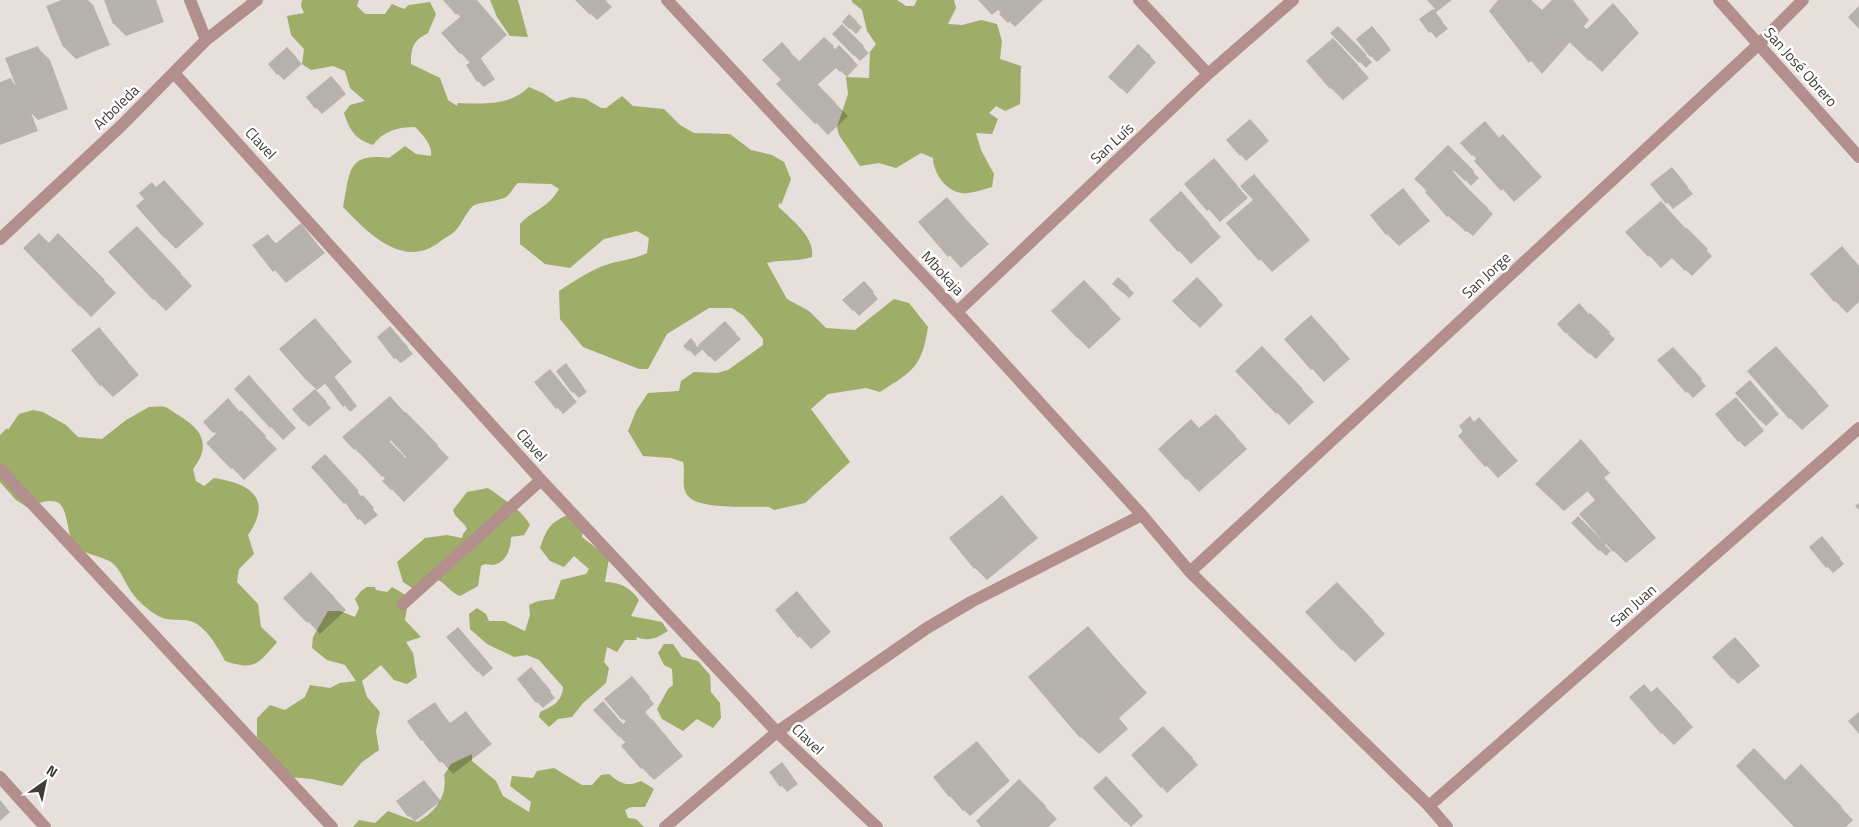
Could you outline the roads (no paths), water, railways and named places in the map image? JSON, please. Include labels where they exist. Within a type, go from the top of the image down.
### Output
[{"type":"street","points":[[190,0],[206,40]]},
{"type":"street","name":"Arboleda","points":[[0,239],[122,125],[206,40],[257,0]]},
{"type":"street","name":"Mbokaja","points":[[668,0],[957,312],[1142,515],[1190,572],[1429,806],[1447,827]]},
{"type":"street","points":[[1139,0],[1208,74]]},
{"type":"street","name":"San Luís","points":[[957,312],[1208,74],[1293,0]]},
{"type":"street","name":"San José Obrero","points":[[1719,0],[1859,157]]},
{"type":"street","name":"San Jorge","points":[[1190,572],[1759,44],[1803,0]]},
{"type":"street","name":"Clavel","points":[[174,73],[541,480],[778,732],[877,827]]},
{"type":"street","name":"San Juan","points":[[1429,806],[1859,428]]},
{"type":"street","points":[[0,470],[332,827]]},
{"type":"street","points":[[403,604],[541,480]]},
{"type":"street","points":[[665,827],[778,732],[927,628],[964,606],[1142,515]]},
{"type":"street","points":[[0,777],[45,827]]}]
